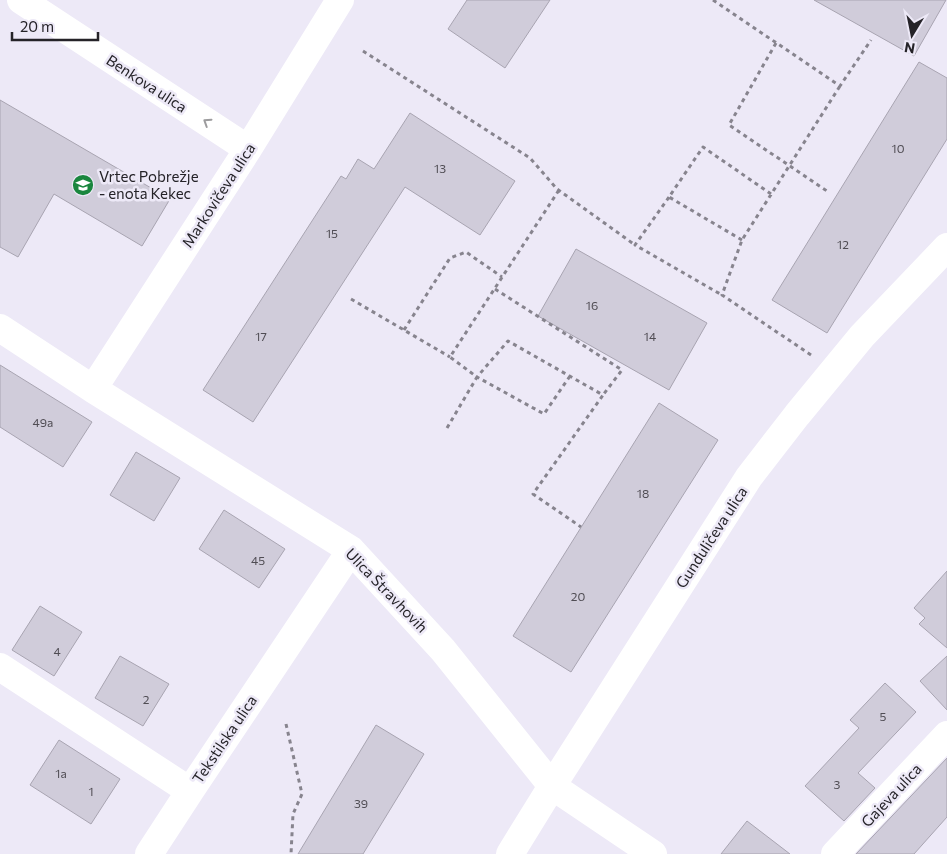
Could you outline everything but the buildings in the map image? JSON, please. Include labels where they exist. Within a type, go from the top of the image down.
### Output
[{"type":"street","name":"Benkova ulica","points":[[21,0],[248,149]]},
{"type":"street","name":"Markovičeva ulica","points":[[93,389],[248,149],[340,0]]},
{"type":"street","name":"Gunduličeva ulica","points":[[510,854],[750,477],[797,415],[862,336],[947,247]]},
{"type":"street","name":"Ulica Štravhovih","points":[[0,328],[93,389],[351,550],[444,650],[552,786],[653,854]]},
{"type":"street","name":"Tekstilska ulica","points":[[0,667],[190,791],[351,550]]},
{"type":"street","name":"Gajeva ulica","points":[[835,854],[947,735]]},
{"type":"street","points":[[149,854],[190,791]]},
{"type":"path","points":[[713,0],[840,86]]},
{"type":"path","points":[[722,296],[742,240],[871,40]]},
{"type":"path","points":[[776,43],[730,125],[827,191]]},
{"type":"path","points":[[363,51],[530,158],[559,190],[635,245],[722,296],[818,360]]},
{"type":"path","points":[[635,245],[703,147],[771,194]]},
{"type":"path","points":[[450,357],[559,190]]},
{"type":"path","points":[[670,197],[742,240]]},
{"type":"path","points":[[404,330],[450,258],[466,252],[502,277]]},
{"type":"path","points":[[495,288],[622,370],[533,494],[582,527]]},
{"type":"path","points":[[351,299],[450,357],[478,377],[544,414],[570,376]]},
{"type":"path","points":[[447,428],[478,377],[508,341],[603,395]]},
{"type":"path","points":[[286,724],[302,794],[292,814],[291,854]]},
{"type":"place","name":"Vrtec Pobrežje - enota Kekec","points":[[83,185]]}]
